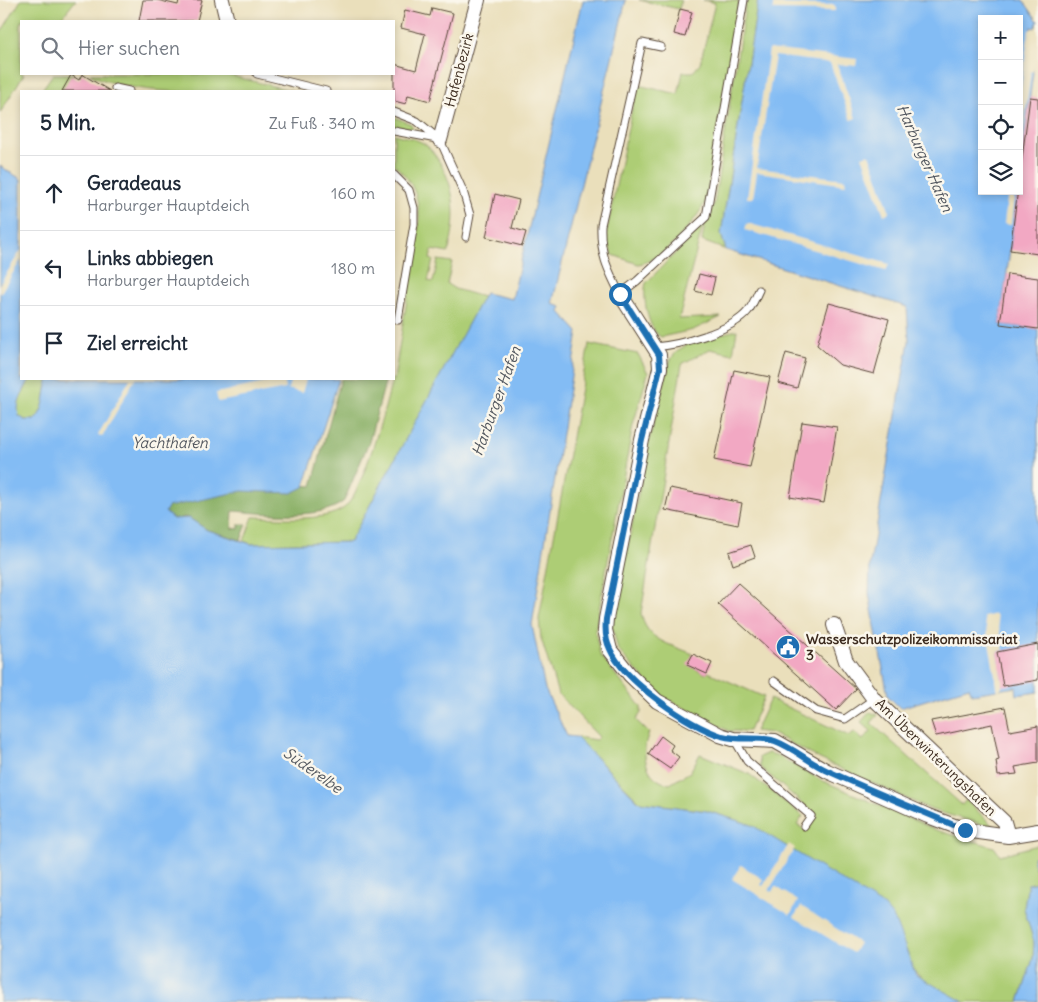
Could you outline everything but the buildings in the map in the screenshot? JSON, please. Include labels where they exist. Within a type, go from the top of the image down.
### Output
[{"type":"street","points":[[222,0],[227,20]]},
{"type":"street","name":"Hafenbezirk","points":[[440,140],[478,0]]},
{"type":"street","points":[[620,294],[659,355],[659,380],[642,440],[606,619],[607,640],[618,660],[657,701],[720,735],[775,742],[827,770],[928,816],[965,830],[1008,836],[1038,831]]},
{"type":"street","name":"Am Überwinterungshafen","points":[[834,625],[846,660],[874,698],[1004,822],[1008,836]]},
{"type":"lane","points":[[661,47],[642,43],[601,225],[600,248],[620,294],[637,281],[706,217],[744,0]]},
{"type":"lane","points":[[261,75],[322,90]]},
{"type":"lane","points":[[115,88],[124,90]]},
{"type":"lane","points":[[395,112],[417,121],[440,140],[463,191],[470,215],[466,237]]},
{"type":"lane","points":[[395,131],[440,140]]},
{"type":"lane","points":[[395,176],[409,190],[414,208],[414,224],[398,320]]},
{"type":"lane","points":[[654,347],[686,341],[737,322],[749,310],[759,290]]},
{"type":"lane","points":[[774,681],[816,710],[845,719],[874,698]]},
{"type":"lane","points":[[734,738],[747,761],[811,816],[804,826]]},
{"type":"green space","points":[[21,0],[76,0],[60,20],[20,20],[20,75],[23,75],[0,113],[0,34]]},
{"type":"green space","points":[[639,0],[681,0],[679,9]]},
{"type":"green space","points":[[703,0],[739,1],[706,201],[694,220],[668,249],[648,261],[638,264],[613,255],[605,239],[637,85],[678,94],[683,72],[693,72],[700,64],[715,3]]},
{"type":"green space","points":[[746,0],[758,0],[721,234],[726,250],[702,241],[705,224],[714,204]]},
{"type":"green space","points":[[52,75],[72,75],[63,90],[42,90]]},
{"type":"green space","points":[[92,75],[228,75],[289,90],[152,90],[111,82]]},
{"type":"green space","points":[[395,117],[411,124],[413,129],[395,126]]},
{"type":"green space","points":[[395,134],[420,141],[430,149],[445,172],[452,194],[454,217],[448,253],[432,250],[430,259],[433,260],[428,281],[433,282],[438,260],[452,262],[447,284],[455,289],[483,297],[350,542],[251,544],[244,541],[253,517],[313,517],[335,513],[344,508],[351,500],[366,468],[392,380],[395,380],[419,225],[417,199],[411,184],[395,166]]},
{"type":"green space","points":[[703,225],[679,319],[721,317],[693,330],[661,337],[656,333],[649,321],[645,296],[646,283]]},
{"type":"green space","points":[[737,330],[733,354],[710,349],[682,364],[641,613],[648,630],[654,636],[693,654],[688,665],[764,697],[749,731],[729,731],[658,694],[618,650],[612,626],[648,445],[670,361],[675,354],[690,343]]},
{"type":"green space","points":[[589,344],[638,354],[648,373],[633,425],[595,631],[600,655],[641,707],[641,713],[636,720],[649,733],[646,741],[645,757],[650,772],[662,782],[670,784],[690,772],[700,754],[749,774],[803,816],[797,825],[807,831],[817,816],[760,767],[759,757],[768,753],[776,755],[821,780],[936,830],[994,847],[1000,855],[1038,845],[1038,856],[1033,857],[1038,882],[1028,884],[1024,908],[1034,942],[1033,959],[1019,1002],[963,1002],[942,992],[927,983],[912,966],[752,825],[707,811],[640,802],[576,737],[596,740],[599,737],[558,694],[541,638],[539,619]]},
{"type":"green space","points":[[30,380],[49,380],[43,405],[35,420],[25,420],[19,416],[17,409]]},
{"type":"green space","points":[[341,380],[386,380],[369,442],[344,501],[334,507],[321,511],[291,514],[233,511],[232,528],[239,529],[239,524],[247,524],[241,540],[207,530],[189,518],[184,517],[177,520],[168,516],[165,512],[168,507],[251,481],[312,486]]},
{"type":"green space","points":[[770,699],[849,736],[854,732],[863,740],[871,731],[861,722],[870,712],[878,715],[871,723],[962,805],[966,800],[995,828],[932,810],[820,759],[771,733],[755,731]]},
{"type":"water","points":[[583,0],[626,0],[552,304],[562,307],[560,312],[578,332],[532,625],[545,689],[567,736],[576,737],[639,802],[707,811],[752,825],[885,907],[894,918],[916,975],[964,1002],[0,1002],[0,166],[20,178],[20,380],[30,380],[19,402],[18,411],[19,416],[25,420],[35,420],[39,415],[49,380],[339,380],[304,487],[292,493],[242,491],[168,507],[165,512],[173,519],[189,518],[207,530],[251,544],[350,542],[485,293],[512,299]]},
{"type":"water","name":"Harburger Hafen","points":[[758,0],[1023,0],[1038,21],[1035,28],[1031,27],[1033,73],[1023,149],[1023,15],[978,15],[978,195],[1017,195],[1000,324],[1038,329],[1038,692],[1017,695],[1016,687],[972,694],[969,687],[900,708],[888,696],[869,594],[870,564],[909,341],[907,307],[726,250],[721,234]]},
{"type":"water","points":[[1038,856],[1038,882],[1033,857]]},
{"type":"water","points":[[1038,882],[1038,1002],[1019,1002],[1033,959],[1034,942],[1024,908],[1028,884]]},
{"type":"pier","points":[[773,4],[835,5],[835,11],[773,10]]},
{"type":"pier","points":[[1034,28],[1035,62],[1031,72],[1023,131],[1023,74],[1029,30]]},
{"type":"pier","points":[[769,49],[857,59],[856,66],[837,64],[856,118],[851,120],[830,63],[775,56],[757,168],[845,179],[846,185],[757,172],[753,198],[747,198]]},
{"type":"pier","points":[[869,154],[890,212],[884,215],[862,156]]},
{"type":"pier","points":[[1008,195],[1015,195],[1011,225],[1004,224]]},
{"type":"pier","points":[[747,223],[889,264],[886,271],[745,230]]},
{"type":"pier","points":[[20,252],[20,262],[0,294],[0,284]]},
{"type":"pier","points":[[129,380],[134,380],[102,437],[98,435]]},
{"type":"pier","points":[[278,380],[283,380],[285,389],[218,402],[216,393]]},
{"type":"pier","points":[[291,380],[306,380],[302,393],[288,389]]},
{"type":"pier","points":[[996,614],[1004,650],[997,652],[1003,686],[998,692],[984,617]]},
{"type":"pier","points":[[789,844],[795,848],[769,890],[772,892],[775,886],[798,901],[790,915],[732,879],[741,865],[764,880],[761,885],[763,886]]},
{"type":"pier","points":[[801,906],[859,943],[853,953],[794,917]]},
{"type":"place","name":"Wasserschutzpolizeikommissariat 3","points":[[788,647]]},
{"type":"route","points":[[620,294],[659,355],[660,368],[659,380],[642,440],[606,619],[605,630],[610,650],[630,675],[657,701],[720,735],[775,742],[827,770],[928,816],[965,830]]},
{"type":"water label","name":"Yachthafen","points":[[170,442]]},
{"type":"water label","name":"Süderelbe","points":[[313,770]]}]
